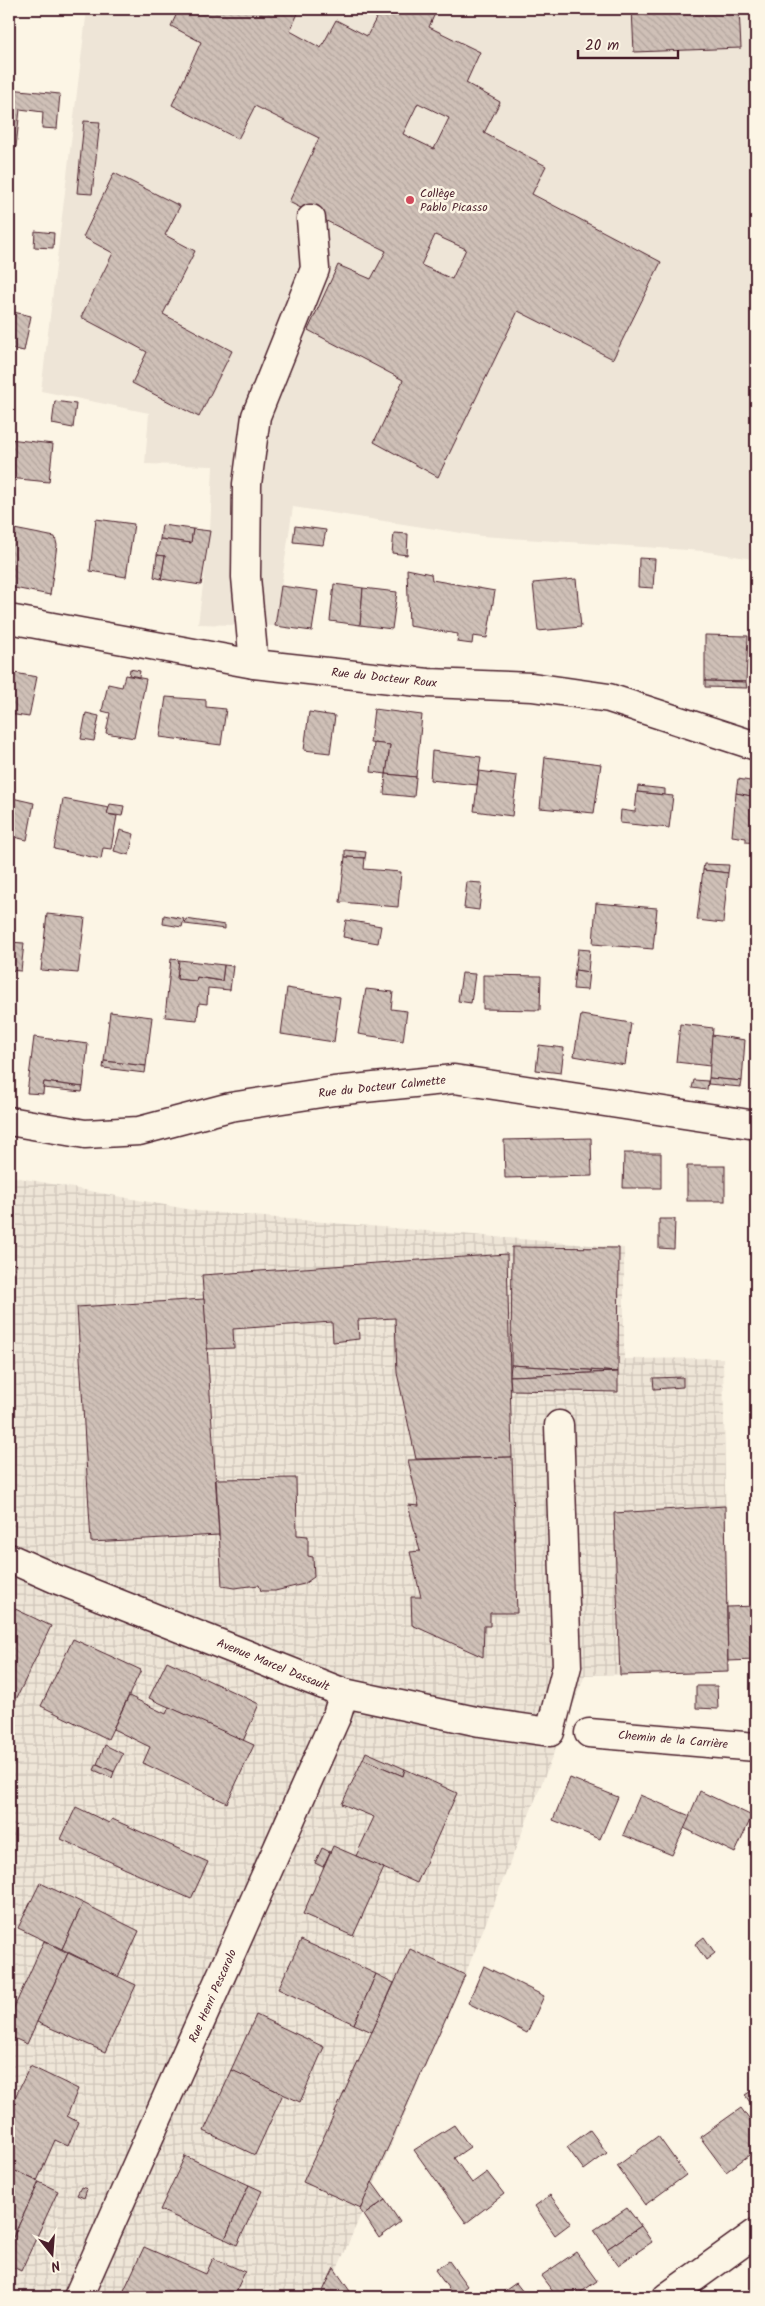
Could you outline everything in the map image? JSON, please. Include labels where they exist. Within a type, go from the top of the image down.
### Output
[{"type":"street","points":[[254,664],[246,577],[247,484],[256,416],[315,269],[311,219]]},
{"type":"street","name":"Rue du Docteur Roux","points":[[9,619],[254,664],[428,683],[532,686],[609,698],[756,746]]},
{"type":"street","name":"Rue du Docteur Calmette","points":[[9,1121],[85,1134],[139,1131],[230,1107],[334,1091],[454,1078],[756,1125]]},
{"type":"street","name":"Avenue Marcel Dassault","points":[[9,1558],[344,1693],[480,1722],[550,1732],[568,1666],[559,1425]]},
{"type":"street","name":"Rue Henri Pescarolo","points":[[78,2297],[338,1715],[344,1693]]},
{"type":"street","name":"Chemin de la Carrière","points":[[589,1733],[756,1746]]},
{"type":"street","points":[[667,2297],[751,2247]]},
{"type":"shaded area","name":"Collège Pablo Picasso","points":[[87,9],[756,9],[756,580],[751,579],[753,559],[703,551],[481,536],[293,507],[275,626],[198,624],[210,531],[213,466],[145,464],[149,413],[41,391]]},
{"type":"shaded area","points":[[9,1176],[197,1211],[624,1248],[624,1359],[723,1358],[728,1672],[585,1675],[465,1975],[325,2297],[26,2297],[9,2290]]},
{"type":"building","points":[[179,9],[300,9],[290,31],[321,48],[336,20],[367,36],[381,9],[437,9],[429,27],[480,52],[466,83],[500,102],[484,133],[546,166],[532,194],[661,262],[613,359],[518,311],[438,477],[374,442],[403,380],[308,330],[338,265],[371,279],[386,251],[289,202],[319,138],[255,106],[238,139],[172,105],[201,42],[171,26]],"holes":[[[418,103],[449,118],[434,149],[403,134]],[[435,235],[466,249],[452,279],[421,265]]]},
{"type":"building","points":[[632,9],[739,9],[741,48],[634,52]]},
{"type":"building","points":[[9,89],[60,94],[57,129],[42,128],[43,112],[20,109],[16,147],[9,146]]},
{"type":"building","points":[[84,121],[100,122],[92,194],[77,193]]},
{"type":"building","points":[[114,173],[180,206],[165,235],[195,251],[163,314],[232,351],[199,417],[132,383],[147,352],[81,317],[113,253],[83,237]]},
{"type":"building","points":[[35,231],[54,233],[53,248],[34,247]]},
{"type":"building","points":[[9,311],[31,316],[24,351],[9,348]]},
{"type":"building","points":[[55,401],[76,404],[73,428],[52,424]]},
{"type":"building","points":[[9,439],[53,444],[49,482],[9,478]]},
{"type":"building","points":[[96,519],[134,524],[126,577],[90,571]]},
{"type":"building","points":[[162,525],[193,529],[191,543],[160,539]]},
{"type":"building","points":[[295,526],[326,530],[323,545],[293,542]]},
{"type":"building","points":[[9,528],[55,537],[57,545],[50,595],[9,587]]},
{"type":"building","points":[[193,529],[210,531],[201,585],[161,579],[165,556],[157,555],[160,539],[191,543]]},
{"type":"building","points":[[394,533],[408,534],[407,555],[392,553]]},
{"type":"building","points":[[157,555],[165,556],[161,579],[154,577]]},
{"type":"building","points":[[639,558],[655,559],[653,588],[638,587]]},
{"type":"building","points":[[407,569],[431,574],[432,580],[495,591],[487,638],[473,636],[472,644],[457,642],[458,634],[409,626]]},
{"type":"building","points":[[576,579],[581,627],[538,631],[533,583]]},
{"type":"building","points":[[334,584],[363,588],[360,625],[330,621]]},
{"type":"building","points":[[281,586],[318,591],[312,631],[275,626]]},
{"type":"building","points":[[363,588],[397,592],[392,629],[360,625]]},
{"type":"building","points":[[705,635],[748,636],[746,682],[705,681]]},
{"type":"building","points":[[130,669],[140,671],[139,677],[129,675]]},
{"type":"building","points":[[9,672],[37,677],[29,717],[9,714]]},
{"type":"building","points":[[125,675],[146,679],[134,738],[106,733],[110,713],[102,711],[108,684],[122,687]]},
{"type":"building","points":[[705,681],[746,682],[747,688],[705,687]]},
{"type":"building","points":[[166,697],[206,700],[206,707],[226,709],[221,745],[160,737]]},
{"type":"building","points":[[374,709],[422,715],[416,777],[386,774],[390,745],[370,743]]},
{"type":"building","points":[[309,712],[335,716],[330,753],[304,750]]},
{"type":"building","points":[[86,713],[99,716],[94,741],[81,739]]},
{"type":"building","points":[[374,743],[390,745],[386,774],[371,772]]},
{"type":"building","points":[[432,751],[481,757],[477,785],[430,780]]},
{"type":"building","points":[[545,757],[601,764],[594,813],[540,808]]},
{"type":"building","points":[[479,771],[517,776],[512,816],[474,811]]},
{"type":"building","points":[[386,774],[416,777],[414,797],[384,794]]},
{"type":"building","points":[[738,779],[756,782],[756,797],[736,793]]},
{"type":"building","points":[[638,786],[665,789],[665,795],[637,792]]},
{"type":"building","points":[[637,792],[673,796],[669,828],[620,823],[621,810],[635,812]]},
{"type":"building","points":[[736,793],[756,797],[756,843],[746,842],[746,838],[732,836]]},
{"type":"building","points":[[12,798],[34,803],[27,840],[9,836],[9,802],[11,803]]},
{"type":"building","points":[[63,799],[109,808],[107,814],[117,816],[111,849],[103,848],[101,859],[54,849]]},
{"type":"building","points":[[110,804],[124,806],[122,816],[107,814]]},
{"type":"building","points":[[120,830],[134,834],[129,855],[114,851]]},
{"type":"building","points":[[345,850],[366,852],[365,858],[345,857]]},
{"type":"building","points":[[345,857],[365,858],[364,869],[401,872],[398,907],[340,902]]},
{"type":"building","points":[[704,864],[729,865],[728,873],[703,870]]},
{"type":"building","points":[[703,870],[728,873],[723,923],[697,920]]},
{"type":"building","points":[[467,882],[482,883],[479,910],[464,908]]},
{"type":"building","points":[[596,903],[657,908],[653,949],[593,944]]},
{"type":"building","points":[[47,914],[85,918],[78,973],[41,970]]},
{"type":"building","points":[[164,915],[184,919],[182,927],[163,924]]},
{"type":"building","points":[[186,919],[225,925],[225,929],[185,924]]},
{"type":"building","points":[[346,920],[381,926],[378,943],[343,937]]},
{"type":"building","points":[[9,942],[24,943],[21,971],[9,970]]},
{"type":"building","points":[[578,949],[590,950],[588,972],[575,970]]},
{"type":"building","points":[[171,959],[179,960],[177,979],[196,981],[197,977],[222,981],[224,965],[233,966],[230,990],[208,988],[207,1004],[199,1003],[197,1020],[165,1017]]},
{"type":"building","points":[[179,960],[224,965],[222,981],[197,977],[196,981],[177,979]]},
{"type":"building","points":[[575,970],[589,972],[587,990],[573,989]]},
{"type":"building","points":[[462,973],[475,974],[471,1003],[458,1001]]},
{"type":"building","points":[[483,975],[541,976],[540,1010],[483,1009]]},
{"type":"building","points":[[287,988],[340,997],[334,1042],[281,1034]]},
{"type":"building","points":[[366,989],[393,992],[391,1009],[407,1011],[403,1041],[358,1034]]},
{"type":"building","points":[[110,1012],[152,1017],[146,1066],[104,1061]]},
{"type":"building","points":[[581,1015],[631,1023],[625,1065],[574,1056]]},
{"type":"building","points":[[680,1024],[713,1028],[710,1066],[676,1062]]},
{"type":"building","points":[[712,1035],[745,1040],[742,1081],[709,1078]]},
{"type":"building","points":[[34,1037],[88,1044],[83,1087],[44,1082],[43,1094],[27,1093]]},
{"type":"building","points":[[539,1045],[564,1048],[561,1073],[536,1070]]},
{"type":"building","points":[[104,1061],[146,1066],[145,1073],[103,1068]]},
{"type":"building","points":[[709,1078],[742,1081],[741,1087],[708,1084]]},
{"type":"building","points":[[694,1080],[708,1081],[707,1090],[692,1088]]},
{"type":"building","points":[[44,1082],[83,1087],[82,1092],[43,1088]]},
{"type":"building","points":[[591,1138],[592,1176],[505,1178],[504,1140]]},
{"type":"building","points":[[624,1153],[661,1153],[661,1188],[623,1188]]},
{"type":"building","points":[[687,1166],[725,1166],[725,1201],[687,1201]]},
{"type":"building","points":[[659,1219],[675,1219],[674,1249],[659,1248]]},
{"type":"building","points":[[512,1247],[619,1248],[618,1372],[511,1365]]},
{"type":"building","points":[[507,1254],[512,1457],[416,1459],[397,1373],[395,1318],[358,1320],[359,1339],[333,1342],[332,1322],[233,1329],[234,1348],[207,1349],[202,1275]]},
{"type":"building","points":[[9,1261],[16,1265],[12,1276],[9,1275]]},
{"type":"building","points":[[204,1299],[219,1535],[91,1542],[77,1307]]},
{"type":"building","points":[[511,1365],[618,1372],[510,1376]]},
{"type":"building","points":[[618,1372],[618,1392],[511,1390],[510,1376]]},
{"type":"building","points":[[683,1377],[683,1387],[654,1389],[653,1378]]},
{"type":"building","points":[[512,1457],[517,1613],[490,1613],[490,1626],[484,1626],[483,1657],[412,1625],[411,1597],[421,1597],[410,1552],[420,1551],[408,1505],[419,1506],[408,1460]]},
{"type":"building","points":[[296,1478],[297,1535],[308,1536],[308,1556],[313,1557],[314,1577],[304,1584],[275,1591],[261,1591],[259,1585],[234,1588],[222,1586],[216,1479]]},
{"type":"building","points":[[725,1506],[728,1672],[620,1675],[614,1513]]},
{"type":"building","points":[[9,1606],[51,1626],[12,1708],[9,1706]]},
{"type":"building","points":[[756,1606],[755,1660],[728,1661],[727,1607]]},
{"type":"building","points":[[73,1639],[141,1670],[108,1739],[41,1706]]},
{"type":"building","points":[[167,1661],[259,1704],[243,1741],[149,1698]]},
{"type":"building","points":[[696,1686],[717,1686],[718,1709],[696,1708]]},
{"type":"building","points":[[129,1696],[166,1714],[169,1707],[254,1745],[227,1803],[143,1763],[150,1747],[113,1729]]},
{"type":"building","points":[[105,1745],[123,1754],[114,1772],[97,1764]]},
{"type":"building","points":[[366,1752],[405,1769],[403,1776],[363,1759]]},
{"type":"building","points":[[363,1759],[403,1776],[405,1769],[457,1793],[417,1883],[356,1856],[374,1817],[342,1804]]},
{"type":"building","points":[[97,1764],[114,1772],[112,1778],[94,1770]]},
{"type":"building","points":[[570,1778],[618,1797],[600,1839],[553,1820]]},
{"type":"building","points":[[700,1791],[752,1816],[735,1853],[684,1828]]},
{"type":"building","points":[[640,1795],[690,1816],[672,1855],[623,1835]]},
{"type":"building","points":[[76,1807],[109,1823],[112,1819],[208,1862],[191,1899],[61,1839]]},
{"type":"building","points":[[333,1846],[384,1868],[353,1936],[303,1914]]},
{"type":"building","points":[[322,1848],[330,1852],[323,1867],[315,1863]]},
{"type":"building","points":[[40,1883],[83,1903],[62,1949],[18,1928]]},
{"type":"building","points":[[83,1903],[139,1931],[118,1977],[62,1949]]},
{"type":"building","points":[[704,1937],[715,1953],[706,1960],[695,1944]]},
{"type":"building","points":[[301,1940],[376,1974],[354,2024],[278,1989]]},
{"type":"building","points":[[44,1941],[68,1953],[27,2044],[9,2036],[9,2019]]},
{"type":"building","points":[[410,1949],[465,1975],[361,2208],[303,2182]]},
{"type":"building","points":[[68,1953],[136,1985],[105,2052],[37,2022]]},
{"type":"building","points":[[484,1966],[544,1996],[527,2033],[468,2003]]},
{"type":"building","points":[[376,1974],[394,1983],[372,2032],[354,2024]]},
{"type":"building","points":[[256,2015],[324,2047],[300,2102],[231,2070]]},
{"type":"building","points":[[30,2066],[78,2089],[67,2116],[78,2122],[68,2146],[55,2140],[37,2181],[9,2168],[9,2110]]},
{"type":"building","points":[[232,2070],[283,2094],[255,2155],[204,2131]]},
{"type":"building","points":[[756,2088],[756,2111],[745,2095]]},
{"type":"building","points":[[741,2108],[756,2129],[756,2150],[726,2172],[700,2137]]},
{"type":"building","points":[[454,2125],[470,2147],[454,2158],[472,2183],[487,2172],[504,2194],[466,2223],[414,2150]]},
{"type":"building","points":[[590,2130],[607,2153],[584,2170],[567,2147]]},
{"type":"building","points":[[658,2136],[686,2175],[645,2205],[617,2166]]},
{"type":"building","points":[[185,2156],[249,2185],[225,2239],[160,2210]]},
{"type":"building","points":[[9,2168],[39,2182],[9,2246]]},
{"type":"building","points":[[39,2182],[58,2191],[21,2271],[9,2265],[9,2246]]},
{"type":"building","points":[[372,2182],[385,2200],[364,2215],[360,2210]]},
{"type":"building","points":[[249,2185],[262,2191],[237,2245],[225,2239]]},
{"type":"building","points":[[81,2187],[87,2189],[84,2198],[77,2195]]},
{"type":"building","points":[[550,2195],[571,2223],[555,2235],[535,2206]]},
{"type":"building","points":[[385,2200],[400,2222],[379,2238],[364,2215]]},
{"type":"building","points":[[627,2208],[641,2226],[607,2249],[594,2230]]},
{"type":"building","points":[[641,2226],[652,2242],[618,2265],[607,2249]]},
{"type":"building","points":[[144,2247],[206,2274],[213,2258],[245,2272],[233,2297],[121,2297]]},
{"type":"building","points":[[576,2252],[597,2281],[574,2297],[557,2297],[541,2276]]},
{"type":"building","points":[[449,2261],[467,2286],[454,2296],[435,2270]]},
{"type":"building","points":[[334,2268],[354,2297],[325,2297],[322,2293]]},
{"type":"building","points":[[516,2283],[527,2297],[496,2297]]},
{"type":"place","name":"Collège Pablo Picasso","points":[[410,200]]}]
